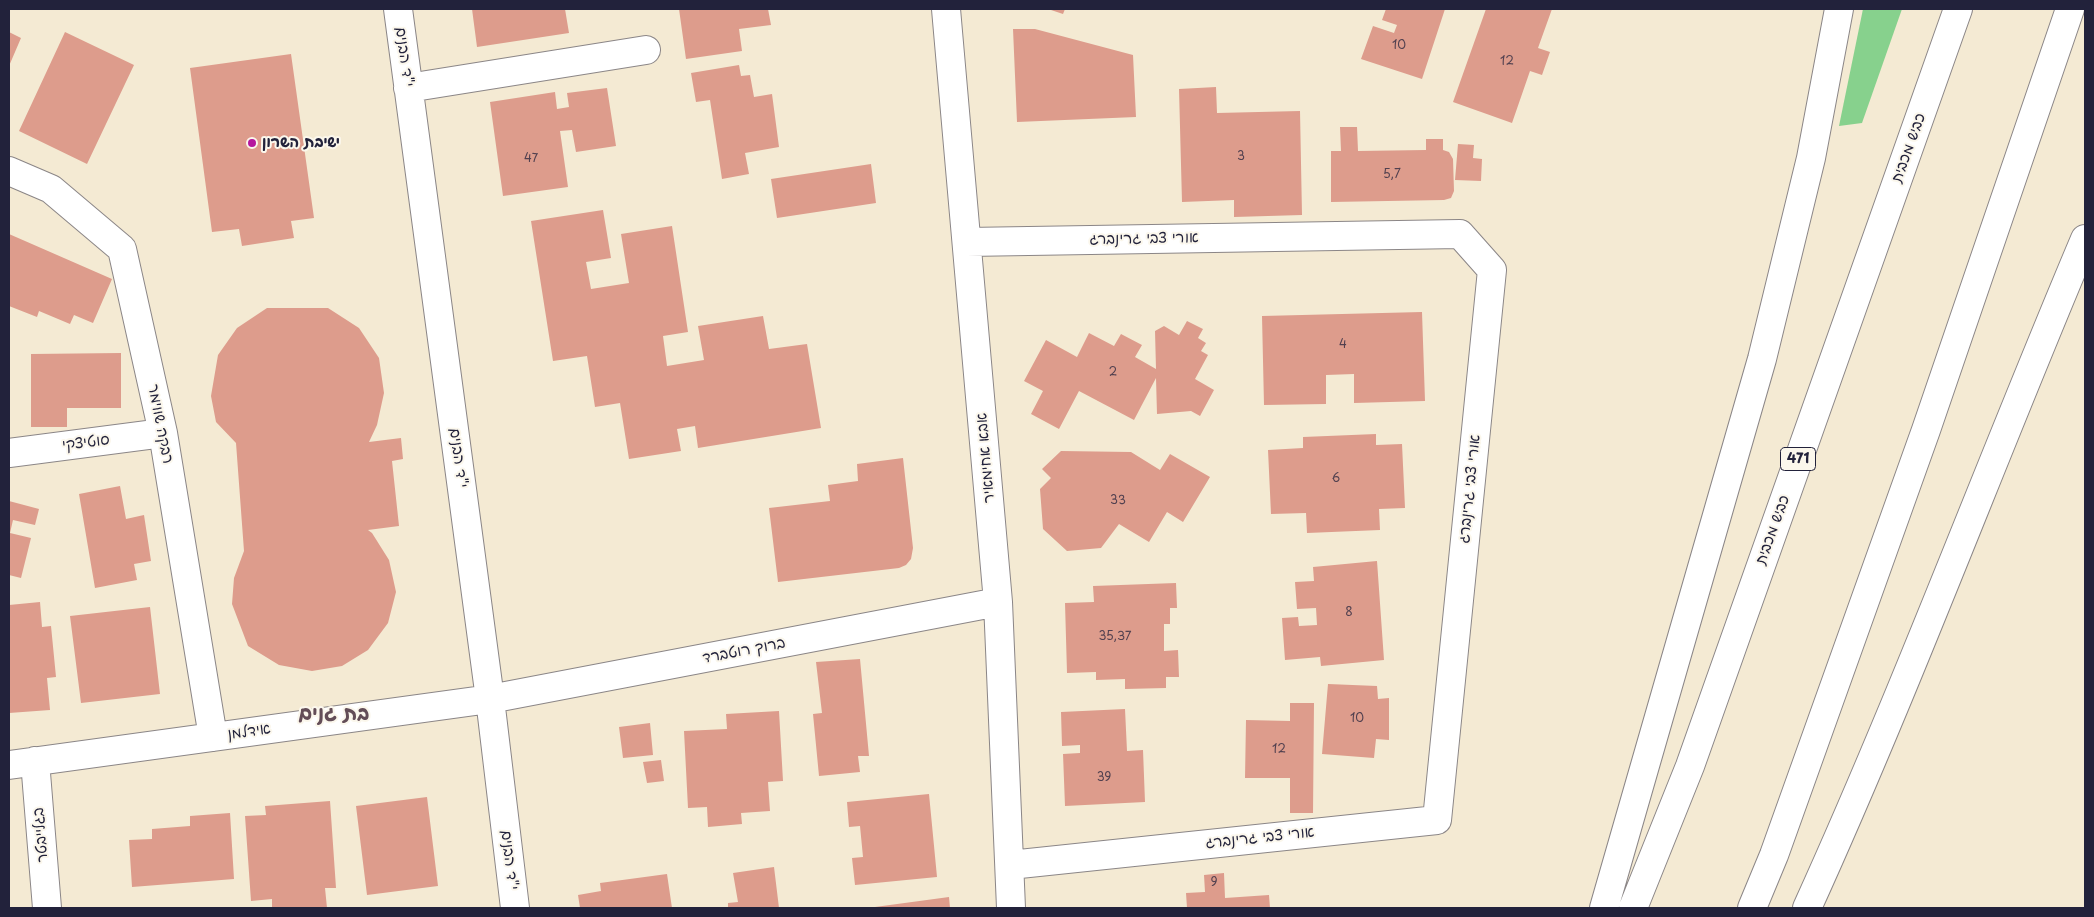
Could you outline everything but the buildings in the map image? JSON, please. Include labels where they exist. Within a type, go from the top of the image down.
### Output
[{"type":"main road","name":"י\"ד הבנים","points":[[398,9],[490,699],[515,908]]},
{"type":"main road","name":"אבא אחימאיר","points":[[946,9],[998,602],[1011,908]]},
{"type":"main road","points":[[1604,908],[1762,359],[1811,158],[1839,9]]},
{"type":"main road","name":"כביש מכבית","points":[[1633,908],[1690,766],[1958,9]]},
{"type":"main road","points":[[1752,908],[1777,845],[1923,440],[2070,9]]},
{"type":"main road","points":[[408,88],[646,50]]},
{"type":"main road","name":"רבקה שווימר","points":[[9,171],[51,188],[122,249],[163,433],[213,737]]},
{"type":"main road","name":"אורי צבי גרינברג","points":[[967,242],[1460,234],[1492,270],[1437,820],[1010,865]]},
{"type":"main road","points":[[1806,908],[1838,839],[1902,686],[2085,239]]},
{"type":"main road","name":"סוטיצקי","points":[[9,453],[163,433]]},
{"type":"main road","name":"ברוך רוטברד","points":[[490,699],[998,602]]},
{"type":"main road","name":"אידלמן","points":[[22,763],[490,699]]},
{"type":"main road","name":"בגלייבטר","points":[[22,763],[47,908]]},
{"type":"green space","points":[[1863,9],[1902,9],[1862,123],[1839,126]]},
{"type":"place","name":"ישיבת השרון","points":[[252,143]]},
{"type":"district","name":"בת גנים","points":[[334,714]]}]
